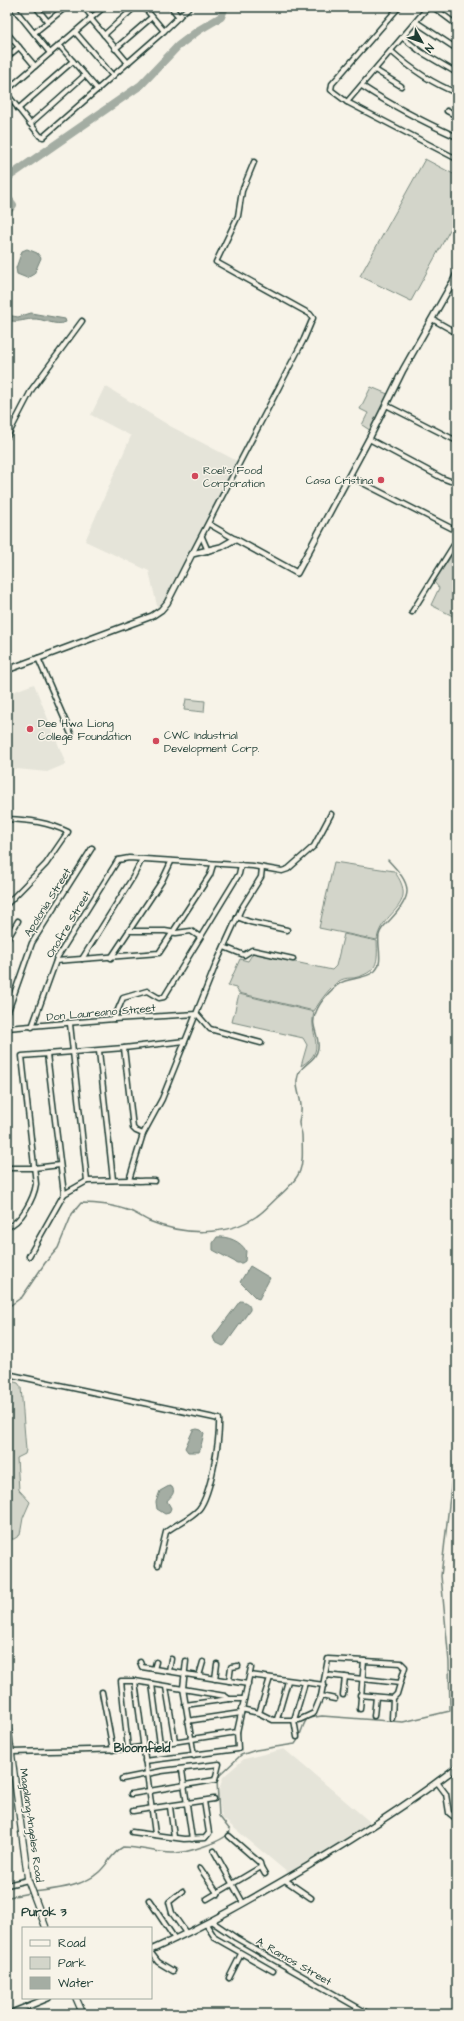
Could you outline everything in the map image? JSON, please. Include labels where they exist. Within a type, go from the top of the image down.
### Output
[{"type":"main road","name":"Magalang-Angeles Road","points":[[7,1721],[28,1880],[46,1927]]},
{"type":"main road","points":[[76,1999],[83,2014]]},
{"type":"street","points":[[12,7],[50,53]]},
{"type":"street","points":[[36,7],[48,22]]},
{"type":"street","points":[[84,7],[104,35],[128,63]]},
{"type":"street","points":[[7,90],[104,7]]},
{"type":"street","points":[[104,35],[135,7]]},
{"type":"street","points":[[144,7],[164,31]]},
{"type":"street","points":[[170,7],[179,17]]},
{"type":"street","points":[[7,94],[40,136],[44,137],[189,7]]},
{"type":"street","points":[[399,7],[332,84],[333,93],[347,102],[457,160]]},
{"type":"street","points":[[347,102],[428,7]]},
{"type":"street","points":[[433,7],[457,25]]},
{"type":"street","points":[[34,34],[63,8]]},
{"type":"street","points":[[115,49],[152,17]]},
{"type":"street","points":[[416,22],[457,49]]},
{"type":"street","points":[[75,32],[113,76]]},
{"type":"street","points":[[7,33],[35,66]]},
{"type":"street","points":[[403,38],[421,52],[457,73]]},
{"type":"street","points":[[59,45],[98,90]]},
{"type":"street","points":[[7,57],[18,47]]},
{"type":"street","points":[[391,51],[409,67],[430,81],[457,93]]},
{"type":"street","points":[[18,109],[73,61]]},
{"type":"street","points":[[375,70],[401,86]]},
{"type":"street","points":[[30,124],[85,75]]},
{"type":"street","points":[[362,86],[415,118],[457,138]]},
{"type":"street","points":[[447,111],[457,116]]},
{"type":"street","points":[[7,670],[152,616],[161,610],[167,603],[202,537],[304,338],[313,318],[310,314],[216,262],[238,216],[242,191],[254,162]]},
{"type":"street","points":[[208,524],[297,572],[369,439],[403,370],[432,320],[457,272]]},
{"type":"street","points":[[451,285],[457,288]]},
{"type":"street","points":[[432,320],[457,333]]},
{"type":"street","points":[[7,437],[32,389],[82,321]]},
{"type":"street","points":[[386,405],[457,441]]},
{"type":"street","points":[[369,439],[442,478],[450,481],[457,480]]},
{"type":"street","points":[[349,476],[457,531]]},
{"type":"street","points":[[202,537],[208,551]]},
{"type":"street","points":[[192,554],[222,547],[235,539]]},
{"type":"street","points":[[412,612],[457,540]]},
{"type":"street","points":[[38,658],[70,734]]},
{"type":"street","points":[[82,959],[133,877],[142,859],[213,865],[241,865],[282,871],[288,869],[314,846],[331,814]]},
{"type":"street","points":[[7,818],[38,821],[54,825],[68,832],[46,864],[7,904]]},
{"type":"street","name":"Apolonia Street","points":[[7,1014],[32,943],[92,848]]},
{"type":"street","name":"Onofre Street","points":[[32,1027],[56,961],[116,862],[120,859],[142,859]]},
{"type":"street","points":[[111,958],[162,881],[172,862]]},
{"type":"street","points":[[56,961],[111,958],[160,953],[210,875],[213,865]]},
{"type":"street","points":[[114,1019],[123,998],[147,990],[163,998],[239,874],[241,865]]},
{"type":"street","points":[[129,1180],[143,1134],[162,1099],[224,947],[237,917],[261,877],[262,868]]},
{"type":"street","points":[[237,917],[250,922],[287,930]]},
{"type":"street","points":[[7,940],[18,921]]},
{"type":"street","points":[[130,931],[174,931],[176,933],[191,931],[200,937]]},
{"type":"street","points":[[224,947],[244,955],[252,950],[293,959]]},
{"type":"street","points":[[197,1014],[201,1017],[210,1030],[261,1044]]},
{"type":"street","name":"Don Laureano Street","points":[[7,1028],[197,1014]]},
{"type":"street","points":[[70,1024],[87,1181]]},
{"type":"street","points":[[7,1227],[15,1223],[32,1198],[36,1184],[22,1056],[73,1051],[99,1051],[185,1041]]},
{"type":"street","points":[[124,1048],[133,1128],[143,1134]]},
{"type":"street","points":[[99,1051],[113,1180]]},
{"type":"street","points":[[47,1054],[64,1194]]},
{"type":"street","points":[[7,1168],[34,1168],[60,1165]]},
{"type":"street","points":[[28,1256],[64,1194],[87,1181],[155,1181]]},
{"type":"street","points":[[7,1374],[219,1419],[218,1440],[206,1498],[193,1514],[166,1532],[158,1565]]},
{"type":"street","points":[[169,1671],[171,1659]]},
{"type":"street","points":[[187,1721],[241,1711],[259,1713],[270,1719],[294,1720],[314,1713],[322,1696],[328,1659],[404,1664],[405,1667],[397,1694],[393,1698],[392,1718]]},
{"type":"street","points":[[360,1709],[364,1661]]},
{"type":"street","points":[[140,1662],[142,1667],[248,1684]]},
{"type":"street","points":[[154,1669],[156,1662]]},
{"type":"street","points":[[186,1662],[183,1688],[184,1705],[194,1756]]},
{"type":"street","points":[[199,1676],[202,1662]]},
{"type":"street","points":[[215,1679],[217,1664]]},
{"type":"street","points":[[229,1681],[231,1667],[238,1666]]},
{"type":"street","points":[[145,1762],[238,1749],[237,1732],[251,1668]]},
{"type":"street","points":[[326,1674],[400,1683]]},
{"type":"street","points":[[250,1675],[324,1685]]},
{"type":"street","points":[[343,1695],[345,1676]]},
{"type":"street","points":[[259,1713],[270,1678]]},
{"type":"street","points":[[128,1749],[120,1683],[123,1680],[166,1687],[183,1688],[225,1696],[229,1699]]},
{"type":"street","points":[[135,1681],[155,1834]]},
{"type":"street","points":[[277,1719],[288,1681]]},
{"type":"street","points":[[297,1737],[294,1720],[305,1683]]},
{"type":"street","points":[[152,1684],[160,1744]]},
{"type":"street","points":[[166,1687],[175,1741]]},
{"type":"street","points":[[102,1692],[113,1750]]},
{"type":"street","points":[[360,1695],[393,1698]]},
{"type":"street","points":[[322,1696],[335,1699]]},
{"type":"street","points":[[374,1716],[376,1697]]},
{"type":"street","points":[[184,1705],[229,1699],[244,1699]]},
{"type":"street","points":[[12,1752],[128,1749],[237,1732]]},
{"type":"street","points":[[122,1779],[219,1764],[215,1780],[184,1787],[131,1794]]},
{"type":"street","points":[[152,1951],[206,1924],[285,1880],[368,1830],[457,1767]]},
{"type":"street","points":[[182,1770],[192,1839]]},
{"type":"street","points":[[437,1782],[446,1794],[449,1814],[454,1817]]},
{"type":"street","points":[[133,1811],[152,1810],[214,1799]]},
{"type":"street","points":[[132,1832],[139,1834],[174,1836],[184,1839],[205,1838],[209,1833],[204,1801]]},
{"type":"street","points":[[170,1807],[174,1836]]},
{"type":"street","points":[[229,1836],[260,1863],[265,1874]]},
{"type":"street","points":[[214,1851],[243,1903]]},
{"type":"street","points":[[207,1899],[218,1894],[261,1867]]},
{"type":"street","points":[[200,1868],[218,1894]]},
{"type":"street","points":[[7,1885],[28,1880]]},
{"type":"street","points":[[285,1880],[311,1898]]},
{"type":"street","points":[[183,1891],[169,1902],[172,1912],[186,1933]]},
{"type":"street","points":[[149,1900],[175,1939]]},
{"type":"street","name":"A. Ramos Street","points":[[211,1921],[231,1935],[369,2014]]},
{"type":"street","points":[[206,1924],[215,1938],[273,1970]]},
{"type":"street","points":[[152,1953],[158,1962],[173,1971]]},
{"type":"street","points":[[229,1978],[242,1954]]},
{"type":"street","points":[[9,2014],[46,1999]]},
{"type":"shaded area","name":"Roel's Food Corporation","points":[[105,386],[170,426],[239,462],[160,610],[158,610],[149,571],[85,541],[131,436],[91,415]]},
{"type":"shaded area","name":"Dee Hwa Liong College Foundation","points":[[34,684],[66,764],[47,772],[7,768],[7,694]]},
{"type":"shaded area","points":[[284,1749],[370,1822],[331,1850],[288,1873],[222,1818],[218,1794],[223,1777],[244,1759]]},
{"type":"green space","points":[[425,159],[457,176],[457,217],[411,301],[360,276]]},
{"type":"green space","points":[[371,387],[390,395],[371,431],[362,425],[368,413],[360,409]]},
{"type":"green space","points":[[454,552],[457,552],[457,618],[431,605],[439,588],[434,582]]},
{"type":"green space","points":[[186,699],[205,701],[204,712],[184,710]]},
{"type":"green space","points":[[334,862],[394,871],[401,883],[403,893],[401,901],[380,930],[377,940],[319,928]]},
{"type":"green space","points":[[344,934],[377,941],[375,966],[368,973],[362,976],[344,979],[337,982],[314,1011],[239,993],[236,988],[228,986],[240,959],[248,961],[253,953],[332,970],[336,966]]},
{"type":"green space","points":[[239,994],[314,1012],[313,1029],[316,1048],[314,1054],[309,1060],[301,1066],[307,1045],[303,1038],[232,1022]]},
{"type":"green space","points":[[7,1380],[18,1383],[21,1387],[26,1450],[25,1454],[17,1458],[19,1490],[30,1502],[23,1518],[20,1535],[14,1539],[7,1539]]},
{"type":"water","points":[[27,249],[37,253],[41,258],[34,274],[27,278],[17,274],[16,268],[22,251]]},
{"type":"water","points":[[31,313],[65,319],[66,322],[58,324],[36,319],[17,321],[7,320],[7,315],[18,317]]},
{"type":"water","points":[[217,1237],[229,1238],[241,1244],[246,1251],[245,1261],[242,1263],[237,1263],[213,1250],[213,1243]]},
{"type":"water","points":[[250,1266],[270,1278],[259,1299],[256,1298],[240,1282]]},
{"type":"water","points":[[240,1301],[250,1306],[250,1310],[223,1346],[215,1342],[213,1337]]},
{"type":"water","points":[[197,1429],[204,1433],[200,1450],[199,1452],[188,1452],[185,1448],[193,1430]]},
{"type":"water","points":[[169,1486],[173,1489],[173,1493],[167,1501],[171,1508],[169,1513],[165,1514],[157,1509],[156,1502],[160,1491]]},
{"type":"waterway","points":[[7,178],[141,85],[178,46],[199,30],[221,17],[225,7]]},
{"type":"waterway","points":[[7,197],[13,205],[7,212]]},
{"type":"waterway","points":[[7,1305],[11,1305],[22,1297],[45,1263],[58,1248],[72,1214],[81,1203],[93,1203],[122,1208],[149,1221],[176,1229],[204,1232],[218,1231],[232,1228],[257,1216],[293,1182],[302,1163],[302,1134],[299,1126],[301,1109],[297,1080],[298,1074],[317,1053],[318,1039],[314,1026],[314,1017],[324,998],[332,989],[345,981],[361,978],[375,971],[378,967],[380,959],[380,933],[383,927],[398,911],[406,897],[406,883],[388,860]]},
{"type":"waterway","points":[[457,1035],[457,1043]]},
{"type":"waterway","points":[[34,1892],[51,1890],[85,1881],[99,1872],[116,1852],[123,1847],[166,1853],[178,1853],[205,1846],[222,1838],[228,1834],[230,1830],[219,1816],[217,1781],[220,1775],[241,1755],[256,1750],[295,1744],[308,1718],[322,1716],[403,1722],[450,1711],[449,1662],[441,1576],[457,1434]]},
{"type":"waterway","points":[[7,1899],[9,1897],[30,1893]]},
{"type":"place","name":"Roel's Food Corporation","points":[[195,476]]},
{"type":"place","name":"Casa Cristina","points":[[381,480]]},
{"type":"place","name":"Dee Hwa Liong College Foundation","points":[[30,729]]},
{"type":"place","name":"CWC Industrial Development Corp.","points":[[156,741]]},
{"type":"district","name":"Bloomfield","points":[[142,1748]]},
{"type":"district","name":"Purok 3","points":[[44,1912]]}]
